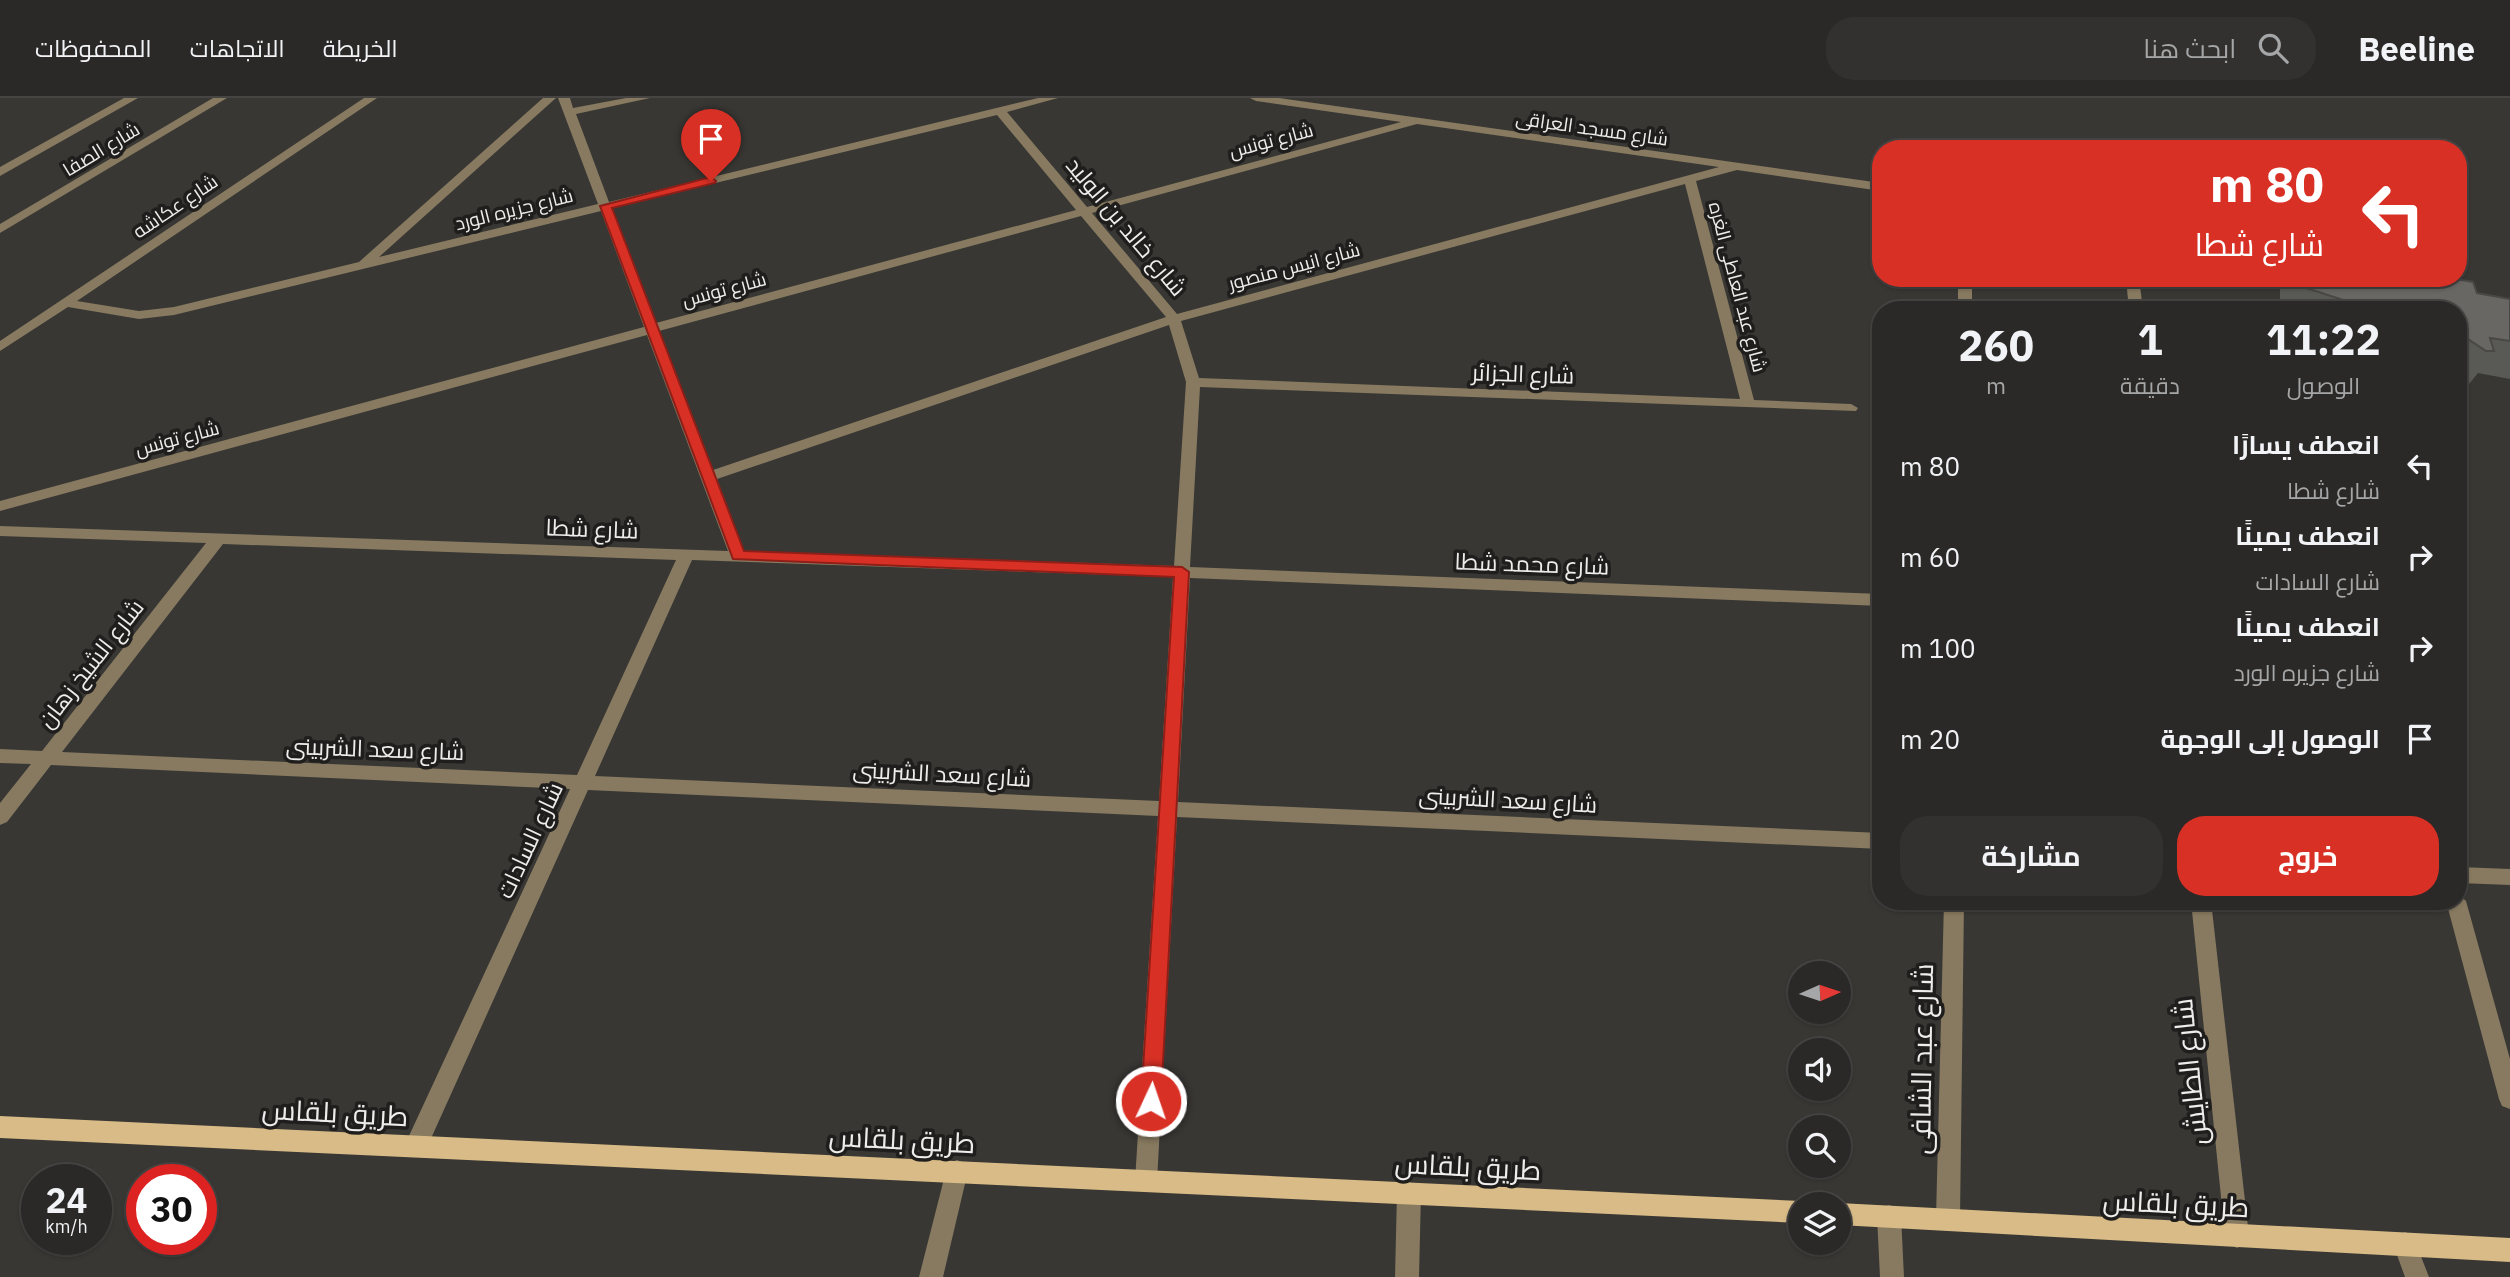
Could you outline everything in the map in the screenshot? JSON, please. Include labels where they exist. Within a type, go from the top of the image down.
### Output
[{"type":"main road","name":"طريق بلقاس","points":[[0,1127],[1788,1211]]},
{"type":"main road","name":"طريق بلقاس","points":[[1851,1214],[2510,1250]]},
{"type":"street","points":[[0,172],[132,98]]},
{"type":"street","name":"شارع الصفا","points":[[0,229],[221,98]]},
{"type":"street","name":"شارع عكاشه","points":[[0,347],[371,98]]},
{"type":"street","points":[[361,266],[550,98]]},
{"type":"street","points":[[564,98],[738,556]]},
{"type":"street","points":[[569,112],[644,98]]},
{"type":"street","name":"شارع جزيره الورد","points":[[65,303],[139,315],[162,313],[1052,98]]},
{"type":"street","name":"شارع مسجد العراقى","points":[[1256,98],[1872,186]]},
{"type":"street","name":"شارع خالد بن الوليد","points":[[1000,111],[1174,319],[1193,382],[1146,1181]]},
{"type":"street","name":"شارع تونس","points":[[0,506],[1417,121]]},
{"type":"street","name":"شارع انيس منصور","points":[[708,477],[1174,319],[1738,166]]},
{"type":"street","name":"شارع عبد العاطى الغره","points":[[1690,179],[1748,404]]},
{"type":"street","name":"شارع الجزائر","points":[[1193,382],[1850,408]]},
{"type":"street","name":"شارع شطا","points":[[0,531],[1182,572]]},
{"type":"street","name":"شارع الشيخ زهان","points":[[0,817],[218,539]]},
{"type":"street","name":"شارع السادات","points":[[416,1146],[687,554]]},
{"type":"street","name":"شارع محمد شطا","points":[[1182,572],[1872,600]]},
{"type":"street","name":"شارع سعد الشربينى","points":[[0,757],[1169,807],[1872,841]]},
{"type":"street","points":[[2467,875],[2510,877]]},
{"type":"street","name":"شارع عبد الشافى","points":[[1948,1218],[1954,910]]},
{"type":"street","name":"شارع الطايش","points":[[2202,910],[2237,1236]]},
{"type":"street","points":[[2458,910],[2510,1099]]},
{"type":"street","points":[[931,1277],[957,1171]]},
{"type":"street","points":[[1407,1277],[1409,1193]]},
{"type":"street","points":[[1889,1216],[1892,1277]]},
{"type":"street","points":[[2405,1244],[2417,1277]]},
{"type":"building","points":[[2467,281],[2473,282],[2477,293],[2510,299],[2510,341],[2490,338],[2494,351],[2486,351],[2467,338],[2467,301],[2346,301],[2303,287],[2467,287]]},
{"type":"route","points":[[711,181],[605,206],[738,556],[1182,572],[1151,1101]]}]
